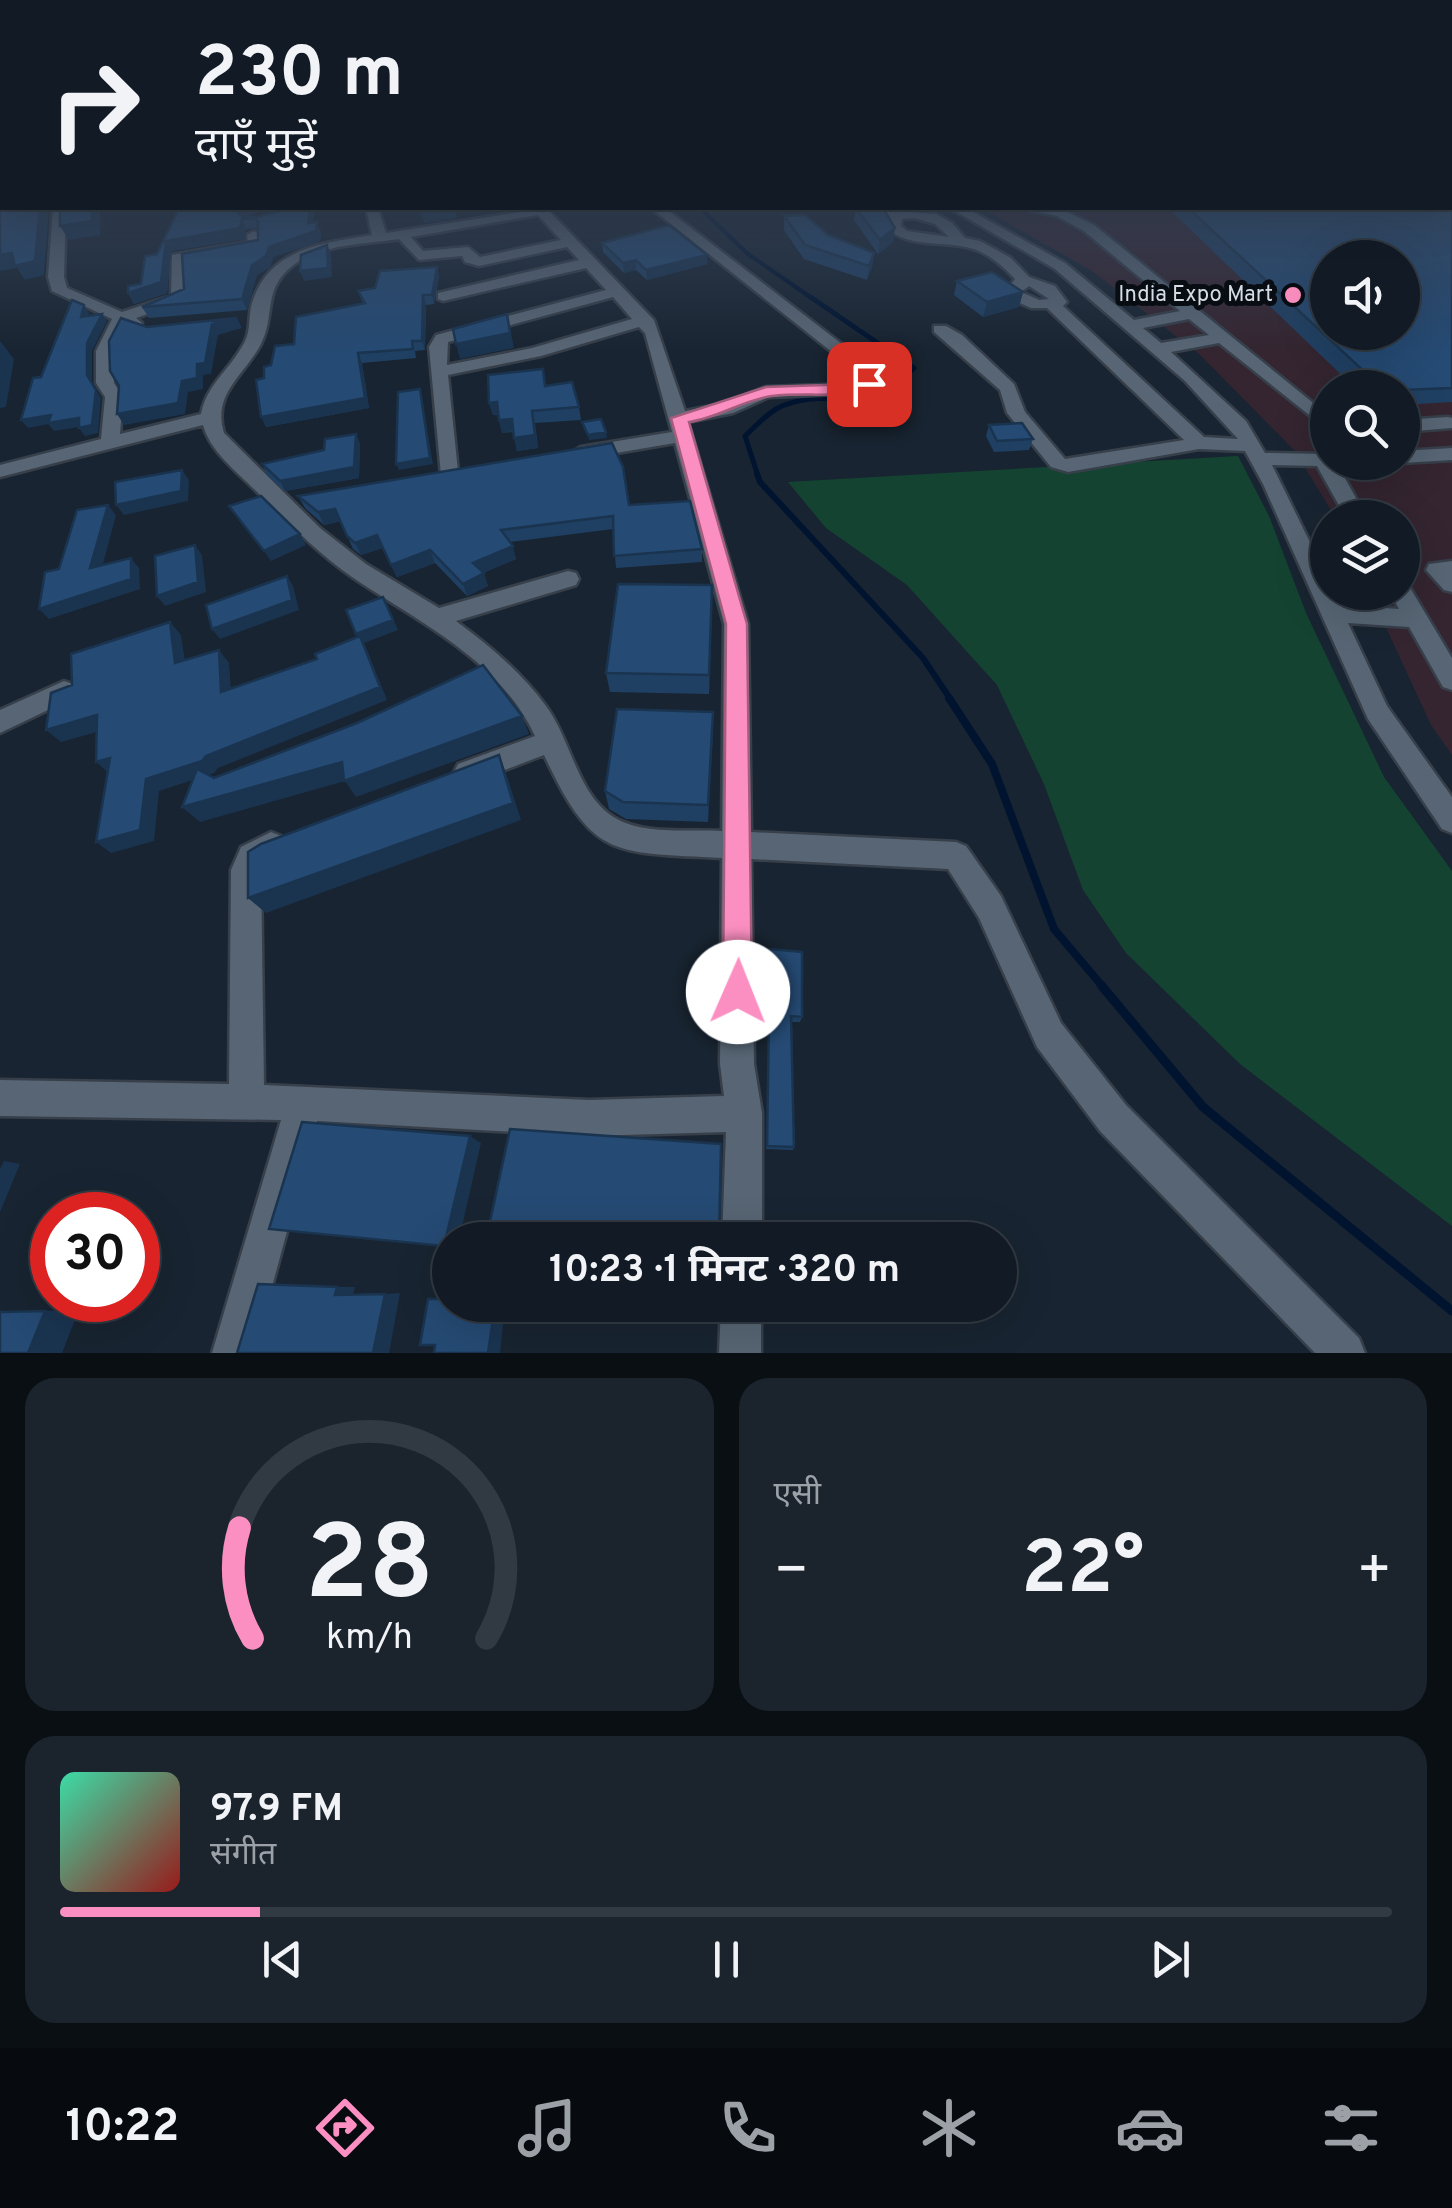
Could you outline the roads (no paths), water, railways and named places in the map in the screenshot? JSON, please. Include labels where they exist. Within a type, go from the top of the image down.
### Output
[{"type":"street","points":[[57,225],[56,276],[60,291],[154,330]]},
{"type":"street","points":[[377,225],[380,238]]},
{"type":"street","points":[[451,225],[293,256],[280,265],[248,319],[258,332],[252,344],[214,391],[210,417],[215,434],[231,455],[290,500],[358,570],[436,618],[496,665],[539,716],[578,796],[602,826],[635,840],[956,856],[990,906],[1049,1035],[1113,1118],[1344,1353]]},
{"type":"street","points":[[556,225],[646,320],[682,427],[736,624],[736,1064],[744,1113],[742,1222]]},
{"type":"street","points":[[568,455],[682,427],[766,392],[855,389],[869,384],[870,375],[680,225]]},
{"type":"street","points":[[894,225],[903,235],[958,239],[1006,261],[1025,281],[1046,286],[1056,304],[1207,443]]},
{"type":"street","points":[[943,225],[955,232],[958,239]]},
{"type":"street","points":[[989,225],[1060,266],[1238,424],[1310,557]]},
{"type":"street","points":[[1084,225],[1310,410]]},
{"type":"street","points":[[402,234],[419,256],[468,251],[470,259],[479,262],[572,242]]},
{"type":"street","points":[[110,442],[114,398],[105,383],[104,351],[120,318],[178,298],[177,258],[254,245],[254,236]]},
{"type":"street","points":[[443,296],[592,262]]},
{"type":"street","points":[[448,472],[438,347],[454,333],[619,291]]},
{"type":"street","points":[[1130,326],[1196,313]]},
{"type":"street","points":[[440,372],[535,352],[646,320]]},
{"type":"street","points":[[940,328],[1008,388],[1016,413],[1058,464],[1068,466],[1207,443],[1310,458]]},
{"type":"street","points":[[1158,349],[1225,337]]},
{"type":"street","points":[[0,471],[210,417]]},
{"type":"street","points":[[1420,424],[1450,422]]},
{"type":"street","points":[[1420,456],[1452,454]]},
{"type":"street","points":[[1452,569],[1437,570],[1452,584]]},
{"type":"street","points":[[436,618],[568,579]]},
{"type":"street","points":[[1331,610],[1378,712],[1452,820]]},
{"type":"street","points":[[1412,610],[1452,680]]},
{"type":"street","points":[[1332,613],[1417,620]]},
{"type":"street","points":[[461,681],[496,665]]},
{"type":"street","points":[[0,722],[64,692]]},
{"type":"street","points":[[450,778],[551,741]]},
{"type":"street","points":[[247,1102],[246,870],[251,856],[303,834]]},
{"type":"street","points":[[0,1098],[304,1103],[589,1118],[744,1113]]},
{"type":"street","points":[[234,1353],[304,1103]]},
{"type":"street","points":[[740,1353],[741,1322]]},
{"type":"waterway","points":[[718,225],[748,254],[816,301]]},
{"type":"waterway","points":[[758,476],[745,436],[772,412],[801,400],[864,397],[896,383],[914,368],[812,298]]},
{"type":"waterway","points":[[757,474],[760,482],[923,658],[951,700]]},
{"type":"waterway","points":[[949,698],[992,764],[1054,929],[1103,987]]},
{"type":"waterway","points":[[1101,985],[1203,1107],[1452,1311]]},
{"type":"place","name":"India Expo Mart","points":[[1293,295]]}]
